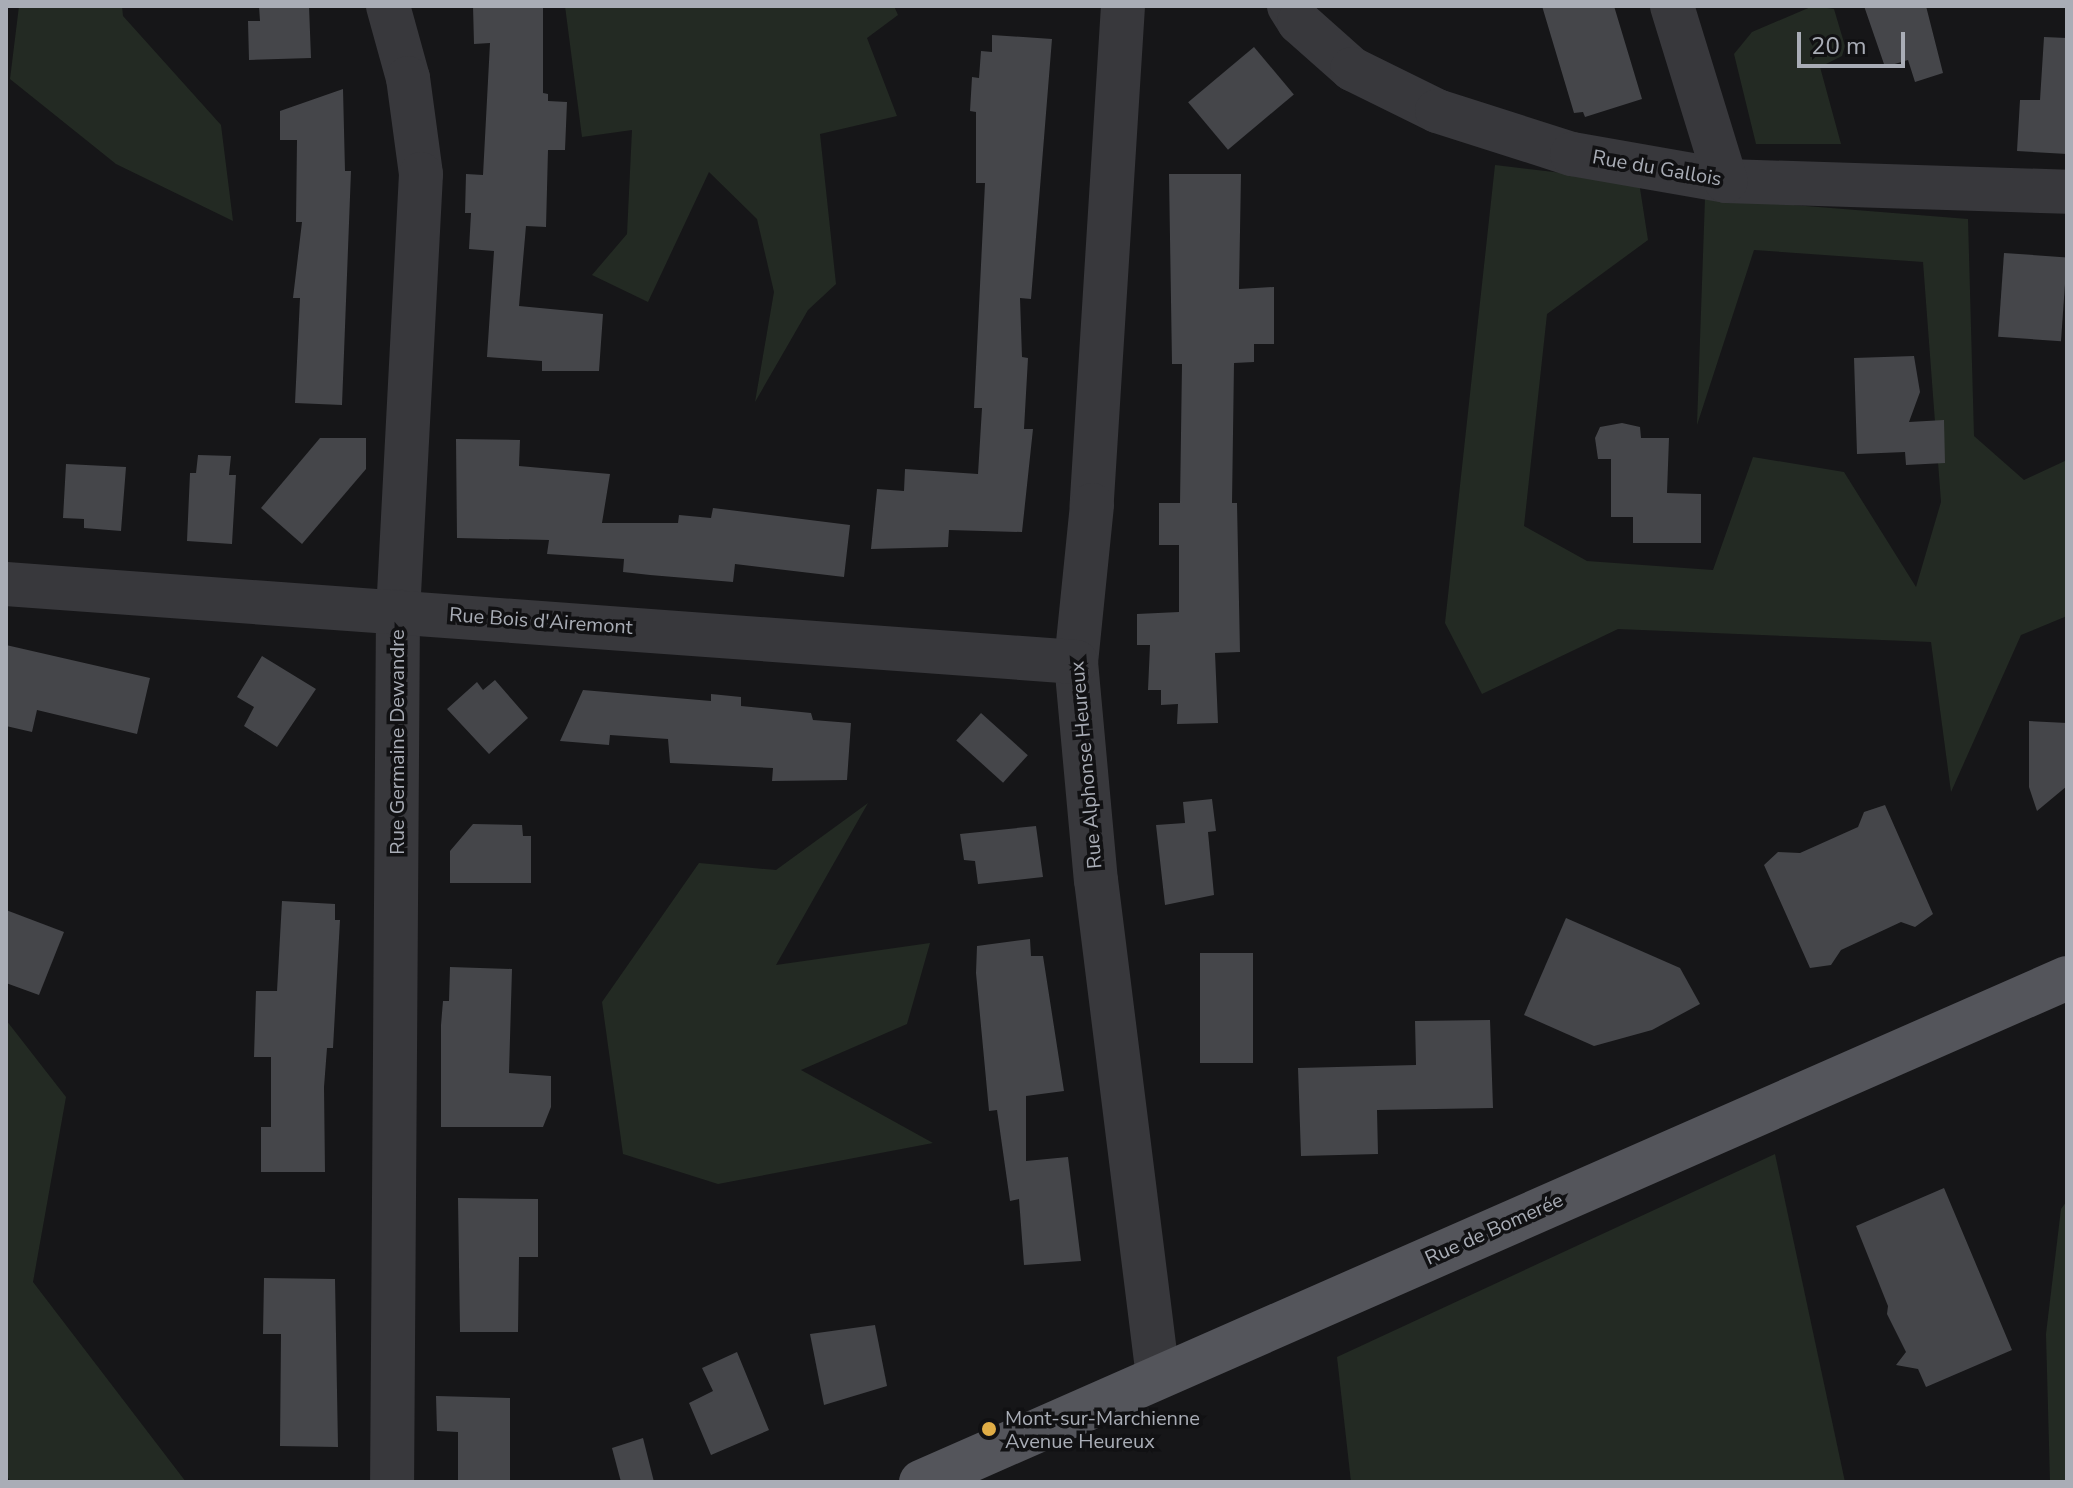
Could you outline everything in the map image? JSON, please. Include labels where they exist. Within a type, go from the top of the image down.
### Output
[{"type":"main road","name":"Rue de Bomerée","points":[[921,1482],[2067,978]]},
{"type":"street","name":"Rue Germaine Dewandre","points":[[388,6],[408,78],[421,174],[398,611],[392,1482]]},
{"type":"street","name":"Rue Alphonse Heureux","points":[[1123,6],[1092,505],[1076,662],[1096,880],[1158,1377]]},
{"type":"street","name":"Rue du Gallois","points":[[1289,6],[1299,22],[1352,69],[1437,111],[1572,154],[1726,181],[2067,192]]},
{"type":"street","points":[[1672,6],[1726,181]]},
{"type":"street","name":"Rue Bois d'Airemont","points":[[6,584],[1076,662]]},
{"type":"shaded area","points":[[19,6],[122,6],[123,16],[221,125],[233,221],[116,164],[10,79]]},
{"type":"shaded area","points":[[565,6],[894,6],[898,15],[867,38],[897,116],[820,134],[836,284],[808,310],[755,402],[774,292],[757,219],[709,172],[648,302],[592,275],[627,234],[632,130],[582,137]]},
{"type":"shaded area","points":[[1813,6],[1834,9],[1845,46],[1842,56],[1820,67],[1841,144],[1756,144],[1734,54],[1752,32]]},
{"type":"shaded area","points":[[1495,165],[1639,182],[1648,240],[1547,314],[1524,526],[1587,561],[1713,570],[1753,457],[1844,472],[1916,587],[1941,502],[1923,262],[1754,250],[1697,425],[1705,198],[1968,219],[1974,436],[2024,480],[2067,460],[2067,616],[2021,635],[1951,792],[1931,642],[1618,629],[1482,694],[1445,623]]},
{"type":"shaded area","points":[[868,803],[776,965],[930,943],[907,1024],[801,1070],[933,1143],[718,1184],[623,1154],[602,1002],[699,863],[776,870]]},
{"type":"shaded area","points":[[6,1020],[66,1097],[33,1282],[186,1482],[10,1482],[6,1473]]},
{"type":"shaded area","points":[[1775,1154],[1845,1482],[1351,1482],[1337,1357]]},
{"type":"shaded area","points":[[2067,1201],[2067,1482],[2050,1482],[2046,1334],[2061,1209]]},
{"type":"building","points":[[259,6],[309,6],[311,58],[249,60],[248,21],[260,21]]},
{"type":"building","points":[[473,6],[543,6],[543,93],[548,94],[548,101],[567,102],[565,150],[548,150],[546,227],[526,226],[519,306],[603,314],[599,371],[542,371],[542,361],[487,357],[494,251],[469,249],[471,213],[465,213],[466,174],[483,175],[490,43],[474,44]]},
{"type":"building","points":[[1542,6],[1614,6],[1642,99],[1585,117],[1583,112],[1574,113]]},
{"type":"building","points":[[1864,6],[1926,6],[1943,73],[1915,82],[1908,60],[1885,67]]},
{"type":"building","points":[[992,35],[1052,39],[1031,299],[1020,298],[1022,357],[1028,358],[1024,429],[1033,429],[1022,532],[949,530],[948,547],[871,549],[877,489],[904,491],[905,469],[978,474],[982,408],[974,408],[985,183],[976,183],[976,112],[970,111],[972,77],[979,78],[981,51],[992,52]]},
{"type":"building","points":[[2044,37],[2067,38],[2067,154],[2017,151],[2020,100],[2040,100]]},
{"type":"building","points":[[1254,47],[1294,94],[1228,150],[1188,102]]},
{"type":"building","points":[[343,89],[345,171],[351,171],[342,405],[295,403],[300,298],[293,298],[302,222],[296,222],[297,140],[280,140],[280,111]]},
{"type":"building","points":[[1169,174],[1241,174],[1239,289],[1274,287],[1274,344],[1254,344],[1254,362],[1234,363],[1232,503],[1237,503],[1240,652],[1215,653],[1218,723],[1177,724],[1178,704],[1161,705],[1161,690],[1148,690],[1150,645],[1137,645],[1137,614],[1179,612],[1179,545],[1159,545],[1159,503],[1180,503],[1182,364],[1172,364]]},
{"type":"building","points":[[2004,253],[2067,257],[2061,341],[1998,337]]},
{"type":"building","points":[[1914,356],[1920,392],[1909,422],[1944,420],[1945,463],[1906,465],[1905,452],[1857,454],[1854,358]]},
{"type":"building","points":[[1622,423],[1640,427],[1641,438],[1669,438],[1667,493],[1701,494],[1701,543],[1633,543],[1633,517],[1611,517],[1611,459],[1598,459],[1595,438],[1600,427]]},
{"type":"building","points":[[320,438],[366,438],[366,469],[302,544],[261,508]]},
{"type":"building","points":[[456,439],[520,440],[519,466],[610,474],[602,523],[678,523],[679,515],[711,518],[713,508],[850,525],[844,577],[735,564],[733,582],[650,575],[623,572],[624,559],[547,554],[549,540],[457,538]]},
{"type":"building","points":[[198,455],[231,456],[229,475],[236,475],[232,544],[187,541],[190,473],[196,473]]},
{"type":"building","points":[[66,464],[126,467],[121,531],[84,528],[84,519],[63,518]]},
{"type":"building","points":[[6,645],[150,678],[137,734],[37,710],[32,732],[6,726]]},
{"type":"building","points":[[262,656],[316,689],[277,747],[244,726],[254,707],[237,697]]},
{"type":"building","points":[[495,680],[528,718],[489,754],[447,709],[477,682],[483,690]]},
{"type":"building","points":[[583,690],[711,701],[711,694],[741,697],[741,706],[811,713],[813,720],[851,723],[847,780],[772,781],[773,768],[670,763],[668,739],[610,735],[609,745],[560,741]]},
{"type":"building","points":[[981,713],[1028,755],[1003,783],[956,740]]},
{"type":"building","points":[[2029,721],[2067,723],[2067,786],[2037,811],[2029,787]]},
{"type":"building","points":[[1212,799],[1216,831],[1208,832],[1214,895],[1165,905],[1156,825],[1185,823],[1183,802]]},
{"type":"building","points":[[1885,805],[1933,914],[1915,927],[1901,922],[1841,950],[1831,965],[1810,968],[1764,865],[1778,852],[1800,853],[1858,827],[1864,812]]},
{"type":"building","points":[[473,824],[522,825],[523,836],[531,836],[531,883],[450,883],[450,851]]},
{"type":"building","points":[[1036,826],[1043,877],[978,884],[975,861],[964,860],[960,834]]},
{"type":"building","points":[[282,901],[335,904],[335,920],[340,920],[333,1048],[327,1048],[324,1087],[325,1172],[261,1172],[261,1127],[271,1127],[271,1057],[254,1057],[256,991],[277,991]]},
{"type":"building","points":[[6,910],[64,932],[39,995],[6,983]]},
{"type":"building","points":[[1566,918],[1680,968],[1700,1004],[1652,1030],[1594,1046],[1524,1015]]},
{"type":"building","points":[[1030,939],[1031,956],[1043,956],[1064,1091],[1026,1096],[1026,1161],[1068,1157],[1081,1261],[1024,1265],[1019,1199],[1010,1201],[997,1110],[989,1111],[976,973],[977,946]]},
{"type":"building","points":[[1200,953],[1253,953],[1253,1063],[1200,1063]]},
{"type":"building","points":[[450,967],[512,969],[509,1073],[551,1076],[551,1107],[543,1127],[441,1127],[441,1025],[443,1001],[449,1001]]},
{"type":"building","points":[[1490,1020],[1493,1108],[1377,1110],[1378,1154],[1301,1156],[1298,1068],[1416,1065],[1415,1021]]},
{"type":"building","points":[[1944,1188],[2012,1350],[1926,1387],[1918,1369],[1896,1365],[1906,1352],[1887,1314],[1888,1306],[1856,1226]]},
{"type":"building","points":[[458,1198],[538,1199],[538,1257],[519,1257],[518,1332],[460,1332]]},
{"type":"building","points":[[264,1278],[335,1279],[338,1447],[280,1446],[281,1334],[263,1334]]},
{"type":"building","points":[[875,1325],[887,1386],[824,1405],[810,1334]]},
{"type":"building","points":[[737,1352],[769,1430],[711,1455],[689,1403],[713,1391],[702,1368]]},
{"type":"building","points":[[436,1396],[510,1398],[510,1482],[458,1482],[458,1432],[437,1431]]},
{"type":"building","points":[[643,1438],[654,1482],[621,1482],[612,1448]]},
{"type":"place","name":"Mont-sur-Marchienne Avenue Heureux","points":[[989,1429]]}]
